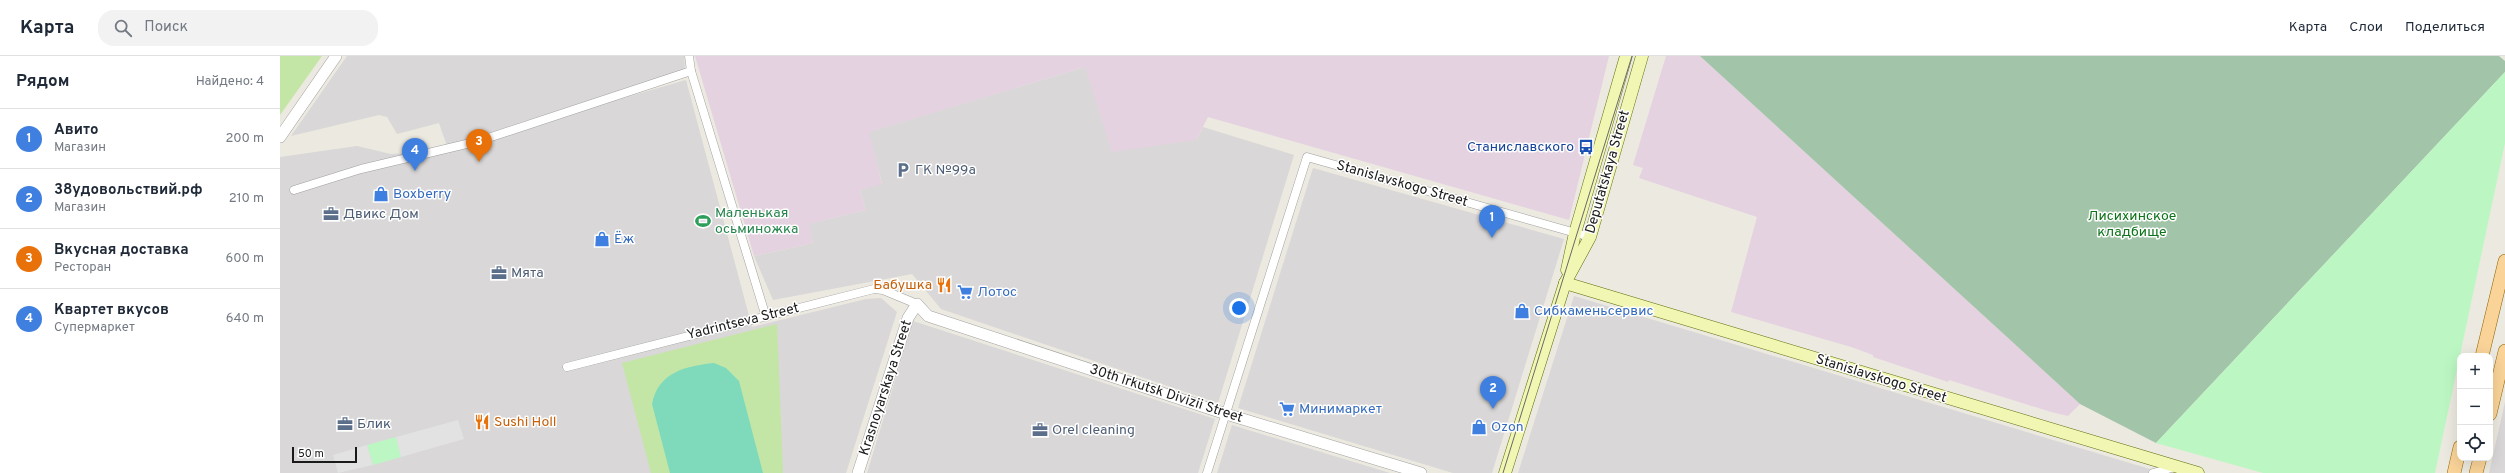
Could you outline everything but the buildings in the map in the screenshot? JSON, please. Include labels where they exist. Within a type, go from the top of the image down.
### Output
[{"type":"main road","name":"Deputatskaya Street","points":[[1505,473],[1565,283],[1574,233],[1626,56]]},
{"type":"main road","name":"Deputatskaya Street","points":[[1565,283],[1590,237],[1642,56]]},
{"type":"main road","points":[[2483,353],[2505,261]]},
{"type":"main road","name":"Stanislavskogo Street","points":[[1565,283],[2198,473]]},
{"type":"main road","points":[[2493,401],[2505,351]]},
{"type":"main road","points":[[2454,473],[2457,460]]},
{"type":"main road","points":[[2476,473],[2479,461]]},
{"type":"street","points":[[280,137],[336,56]]},
{"type":"street","points":[[689,56],[691,71],[766,317]]},
{"type":"street","points":[[294,190],[349,172],[479,141],[691,71]]},
{"type":"street","name":"Stanislavskogo Street","points":[[1226,414],[1307,157],[1590,237]]},
{"type":"street","name":"Yadrintseva Street","points":[[567,367],[874,289],[883,290],[917,304]]},
{"type":"street","name":"30th Irkutsk Divizii Street","points":[[917,304],[928,316],[1226,414],[1421,473]]},
{"type":"street","name":"Krasnoyarskaya Street","points":[[858,473],[908,318],[917,304]]},
{"type":"street","points":[[1207,473],[1226,414]]},
{"type":"street","points":[[2153,473],[2175,467]]},
{"type":"shaded area","points":[[347,56],[684,56],[685,70],[447,146],[439,123],[397,134],[387,117],[379,115],[291,136]]},
{"type":"shaded area","points":[[695,56],[1609,56],[1569,220],[1208,117],[1196,140],[1112,152],[1085,67],[869,132],[882,184],[860,190],[866,210],[809,224],[813,243],[754,256]]},
{"type":"shaded area","points":[[1666,56],[1700,56],[2080,404],[2068,416],[2051,412],[1949,380],[1948,382],[1873,357],[1873,355],[1851,347],[1731,312],[1757,217],[1639,178],[1643,168],[1633,165]]},
{"type":"shaded area","points":[[1085,67],[1196,140],[1203,127],[1294,155],[1218,403],[941,309],[912,274],[773,300],[754,256],[813,243],[808,224],[866,210],[860,190],[882,183],[868,132]]},
{"type":"shaded area","points":[[686,80],[752,327],[866,299],[881,298],[897,312],[846,473],[280,473],[280,157],[357,146],[391,154],[439,151]]},
{"type":"shaded area","points":[[1313,168],[1564,239],[1492,473],[1453,473],[1238,408]]},
{"type":"shaded area","points":[[1574,296],[2163,473],[1518,473]]},
{"type":"shaded area","points":[[913,321],[1215,419],[1198,473],[867,473]]},
{"type":"shaded area","points":[[2505,402],[2505,473],[2489,473],[2492,461],[2493,461]]},
{"type":"shaded area","points":[[458,420],[464,439],[401,457],[396,437]]},
{"type":"shaded area","points":[[1232,425],[1390,473],[1217,473]]},
{"type":"shaded area","points":[[367,445],[373,465],[338,473],[333,455]]},
{"type":"green space","points":[[280,56],[322,56],[280,115]]},
{"type":"green space","name":"Лисихинское кладбище","points":[[1700,56],[2499,56],[2505,61],[2505,72],[2156,443],[2080,404]]},
{"type":"green space","points":[[2505,72],[2505,143],[2460,353],[2457,353],[2457,369],[2435,473],[2263,473],[2156,443]]},
{"type":"green space","points":[[777,324],[783,473],[651,473],[622,363]]},
{"type":"green space","points":[[714,363],[726,368],[739,381],[763,473],[670,473],[652,404],[655,393],[667,378],[675,373],[693,366]]},
{"type":"green space","points":[[396,437],[401,457],[373,465],[367,445]]},
{"type":"tram line","points":[[1503,473],[1632,56]]},
{"type":"place","name":"Станиславского","points":[[1586,147]]},
{"type":"place","name":"Вкусная доставка","points":[[479,162]]},
{"type":"place","name":"ГК №99а","points":[[903,170]]},
{"type":"place","name":"Квартет вкусов","points":[[415,171]]},
{"type":"place","name":"Boxberry","points":[[381,194]]},
{"type":"place","name":"Двикс Дом","points":[[331,214]]},
{"type":"place","name":"Маленькая осьминожка","points":[[703,221]]},
{"type":"place","name":"Авито","points":[[1492,238]]},
{"type":"place","name":"Ёж","points":[[602,239]]},
{"type":"place","name":"Мята","points":[[499,273]]},
{"type":"place","name":"Бабушка","points":[[944,285]]},
{"type":"place","name":"Лотос","points":[[965,292]]},
{"type":"place","name":"Сибкаменьсервис","points":[[1522,311]]},
{"type":"place","name":"Минимаркет","points":[[1287,409]]},
{"type":"place","name":"38удовольствий.рф","points":[[1493,409]]},
{"type":"place","name":"Sushi Holl","points":[[482,422]]},
{"type":"place","name":"Блик","points":[[345,424]]},
{"type":"place","name":"Ozon","points":[[1479,427]]},
{"type":"place","name":"Orel cleaning","points":[[1040,430]]}]
